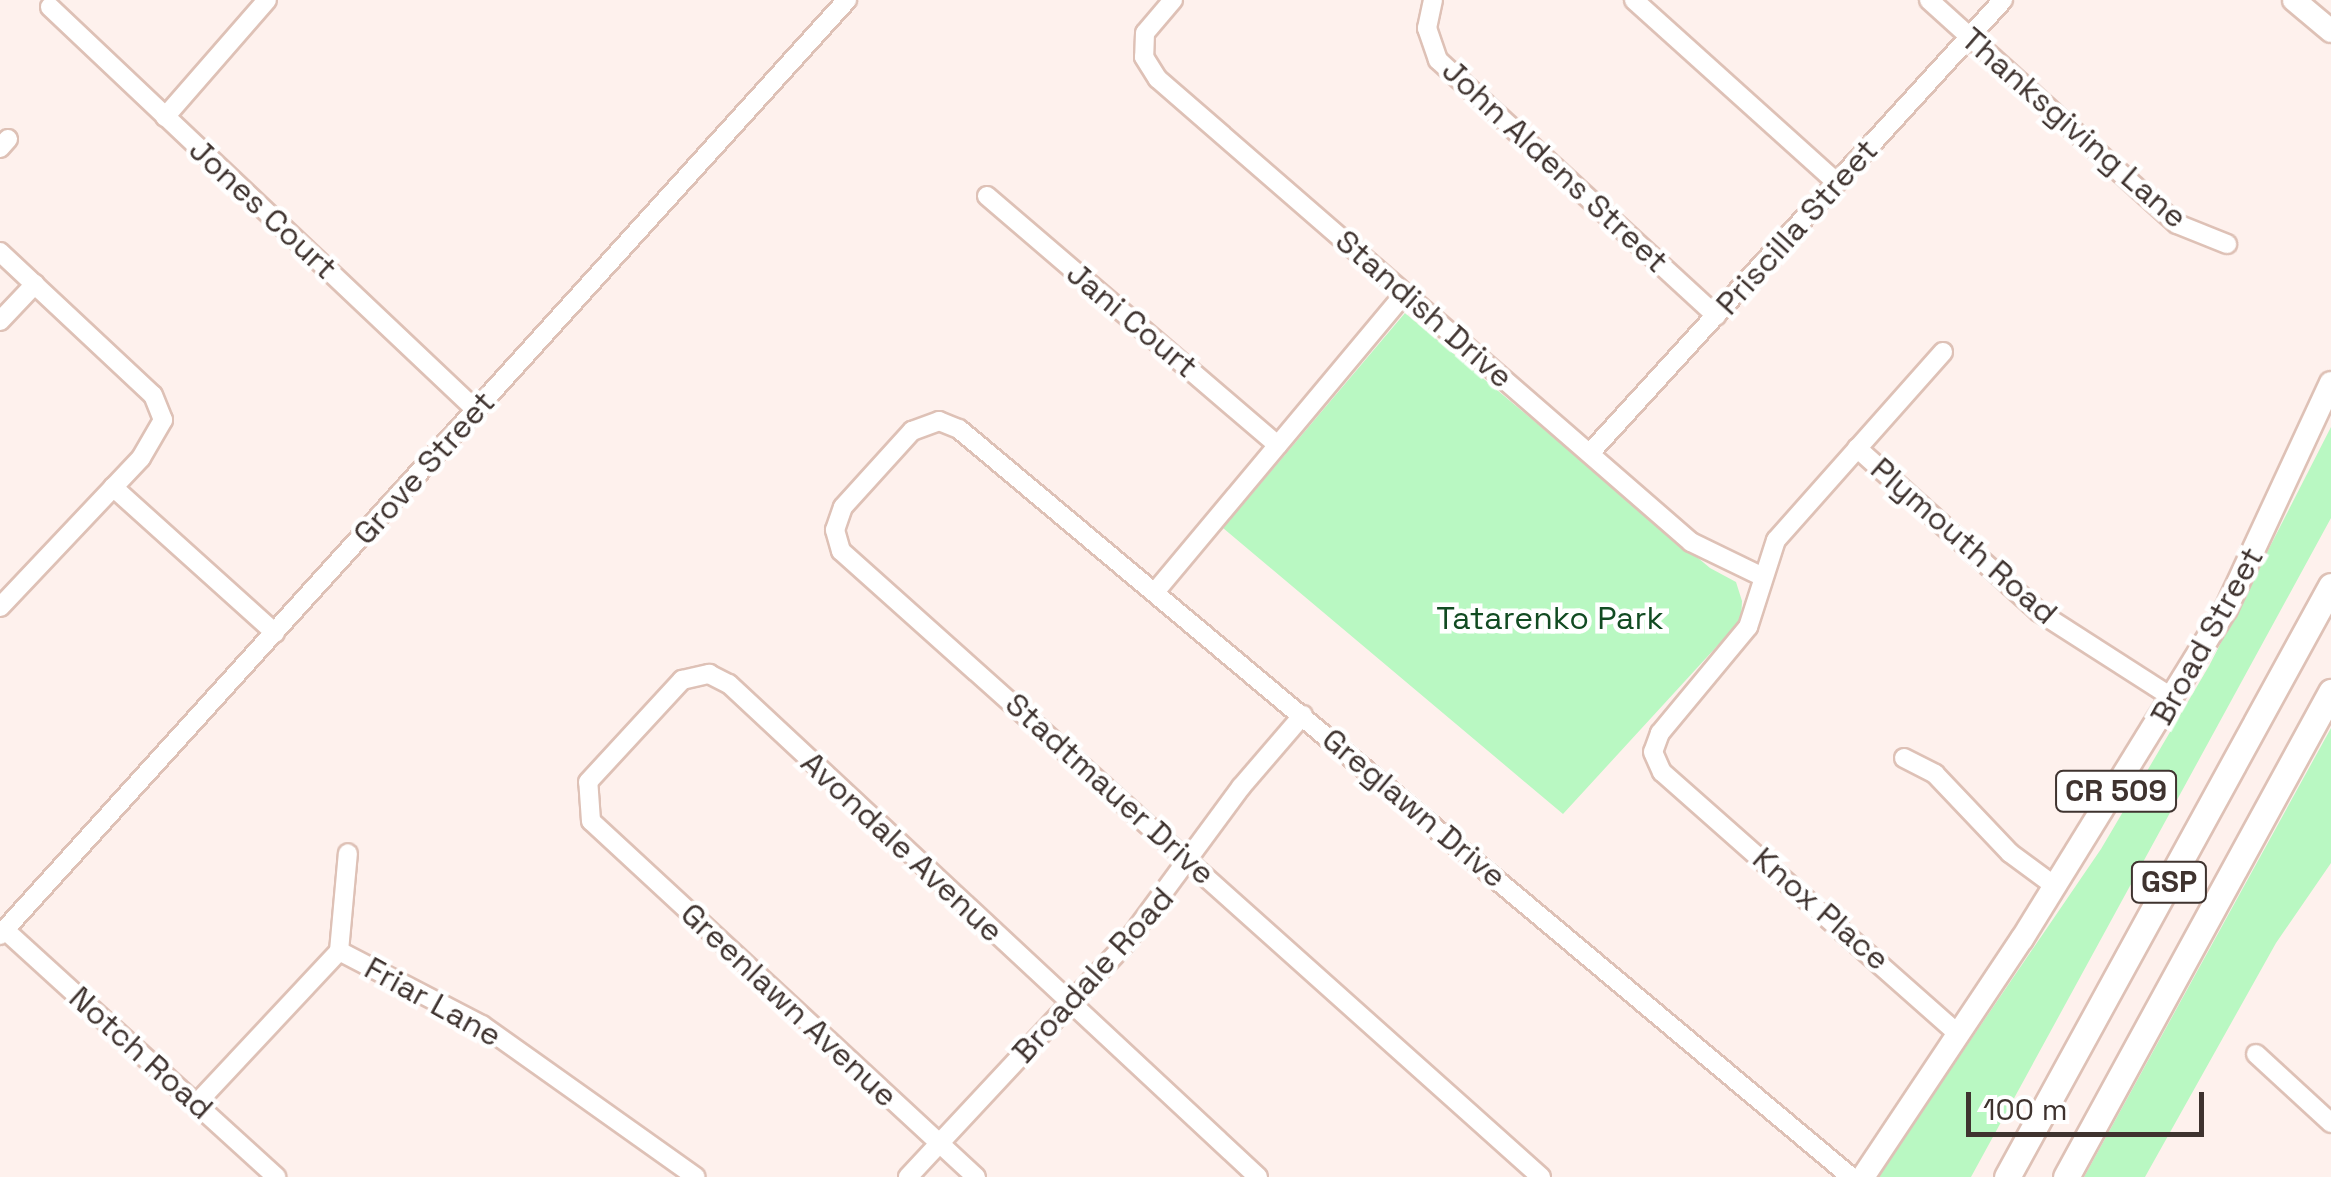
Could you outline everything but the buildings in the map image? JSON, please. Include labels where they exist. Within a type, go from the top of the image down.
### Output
[{"type":"highway","name":"GSP","points":[[2007,1177],[2331,586]]},
{"type":"highway","name":"GSP","points":[[2066,1177],[2331,692]]},
{"type":"main road","points":[[2294,0],[2331,31]]},
{"type":"main road","name":"Broad Street","points":[[1864,1177],[2174,698],[2238,588],[2331,384]]},
{"type":"street","points":[[165,116],[267,0]]},
{"type":"street","name":"Grove Street","points":[[2,932],[847,0]]},
{"type":"street","name":"John Aldens Street","points":[[1433,0],[1427,28],[1446,68],[1716,316]]},
{"type":"street","points":[[1634,0],[1837,183]]},
{"type":"street","name":"Thanksgiving Lane","points":[[1929,0],[2177,224],[2227,244]]},
{"type":"street","name":"Priscilla Street","points":[[1590,453],[2003,0]]},
{"type":"street","name":"Standish Drive","points":[[1169,5],[1146,33],[1144,47],[1158,80],[1692,542],[1760,576]]},
{"type":"street","name":"Jones Court","points":[[50,7],[476,410]]},
{"type":"street","name":"Jani Court","points":[[986,196],[1278,444]]},
{"type":"street","points":[[0,252],[158,404],[162,429],[113,488],[0,608]]},
{"type":"street","points":[[0,321],[35,284]]},
{"type":"street","points":[[1155,592],[1405,292]]},
{"type":"street","name":"Knox Place","points":[[1943,352],[1776,540],[1760,576],[1748,627],[1654,743],[1655,763],[1681,789],[1958,1033]]},
{"type":"street","name":"Stadtmauer Drive","points":[[974,441],[939,421],[912,431],[843,507],[835,530],[841,551],[1192,860],[1541,1177]]},
{"type":"street","name":"Greglawn Drive","points":[[974,441],[1851,1177]]},
{"type":"street","name":"Plymouth Road","points":[[1857,448],[2039,612],[2174,698]]},
{"type":"street","points":[[113,488],[275,633]]},
{"type":"street","name":"Avondale Avenue","points":[[604,833],[586,811],[588,782],[682,680],[718,677],[1258,1177]]},
{"type":"street","name":"Broadale Road","points":[[908,1177],[1070,1003],[1192,860],[1241,787],[1303,716]]},
{"type":"street","points":[[1904,758],[1935,774],[2010,853],[2055,886]]},
{"type":"street","name":"Greenlawn Avenue","points":[[604,833],[976,1177]]},
{"type":"street","points":[[339,951],[348,853]]},
{"type":"street","name":"Notch Road","points":[[2,932],[276,1177]]},
{"type":"street","name":"Friar Lane","points":[[196,1104],[339,951],[482,1026],[696,1177]]},
{"type":"street","points":[[2256,1054],[2331,1123]]},
{"type":"green space","name":"Tatarenko Park","points":[[1405,313],[1710,568],[1736,582],[1742,601],[1741,620],[1563,814],[1223,528]]},
{"type":"green space","points":[[2331,427],[2331,518],[1971,1177],[1877,1177],[2101,849],[2209,666]]},
{"type":"green space","points":[[2331,728],[2331,863],[2276,943],[2145,1177],[2084,1177]]}]
